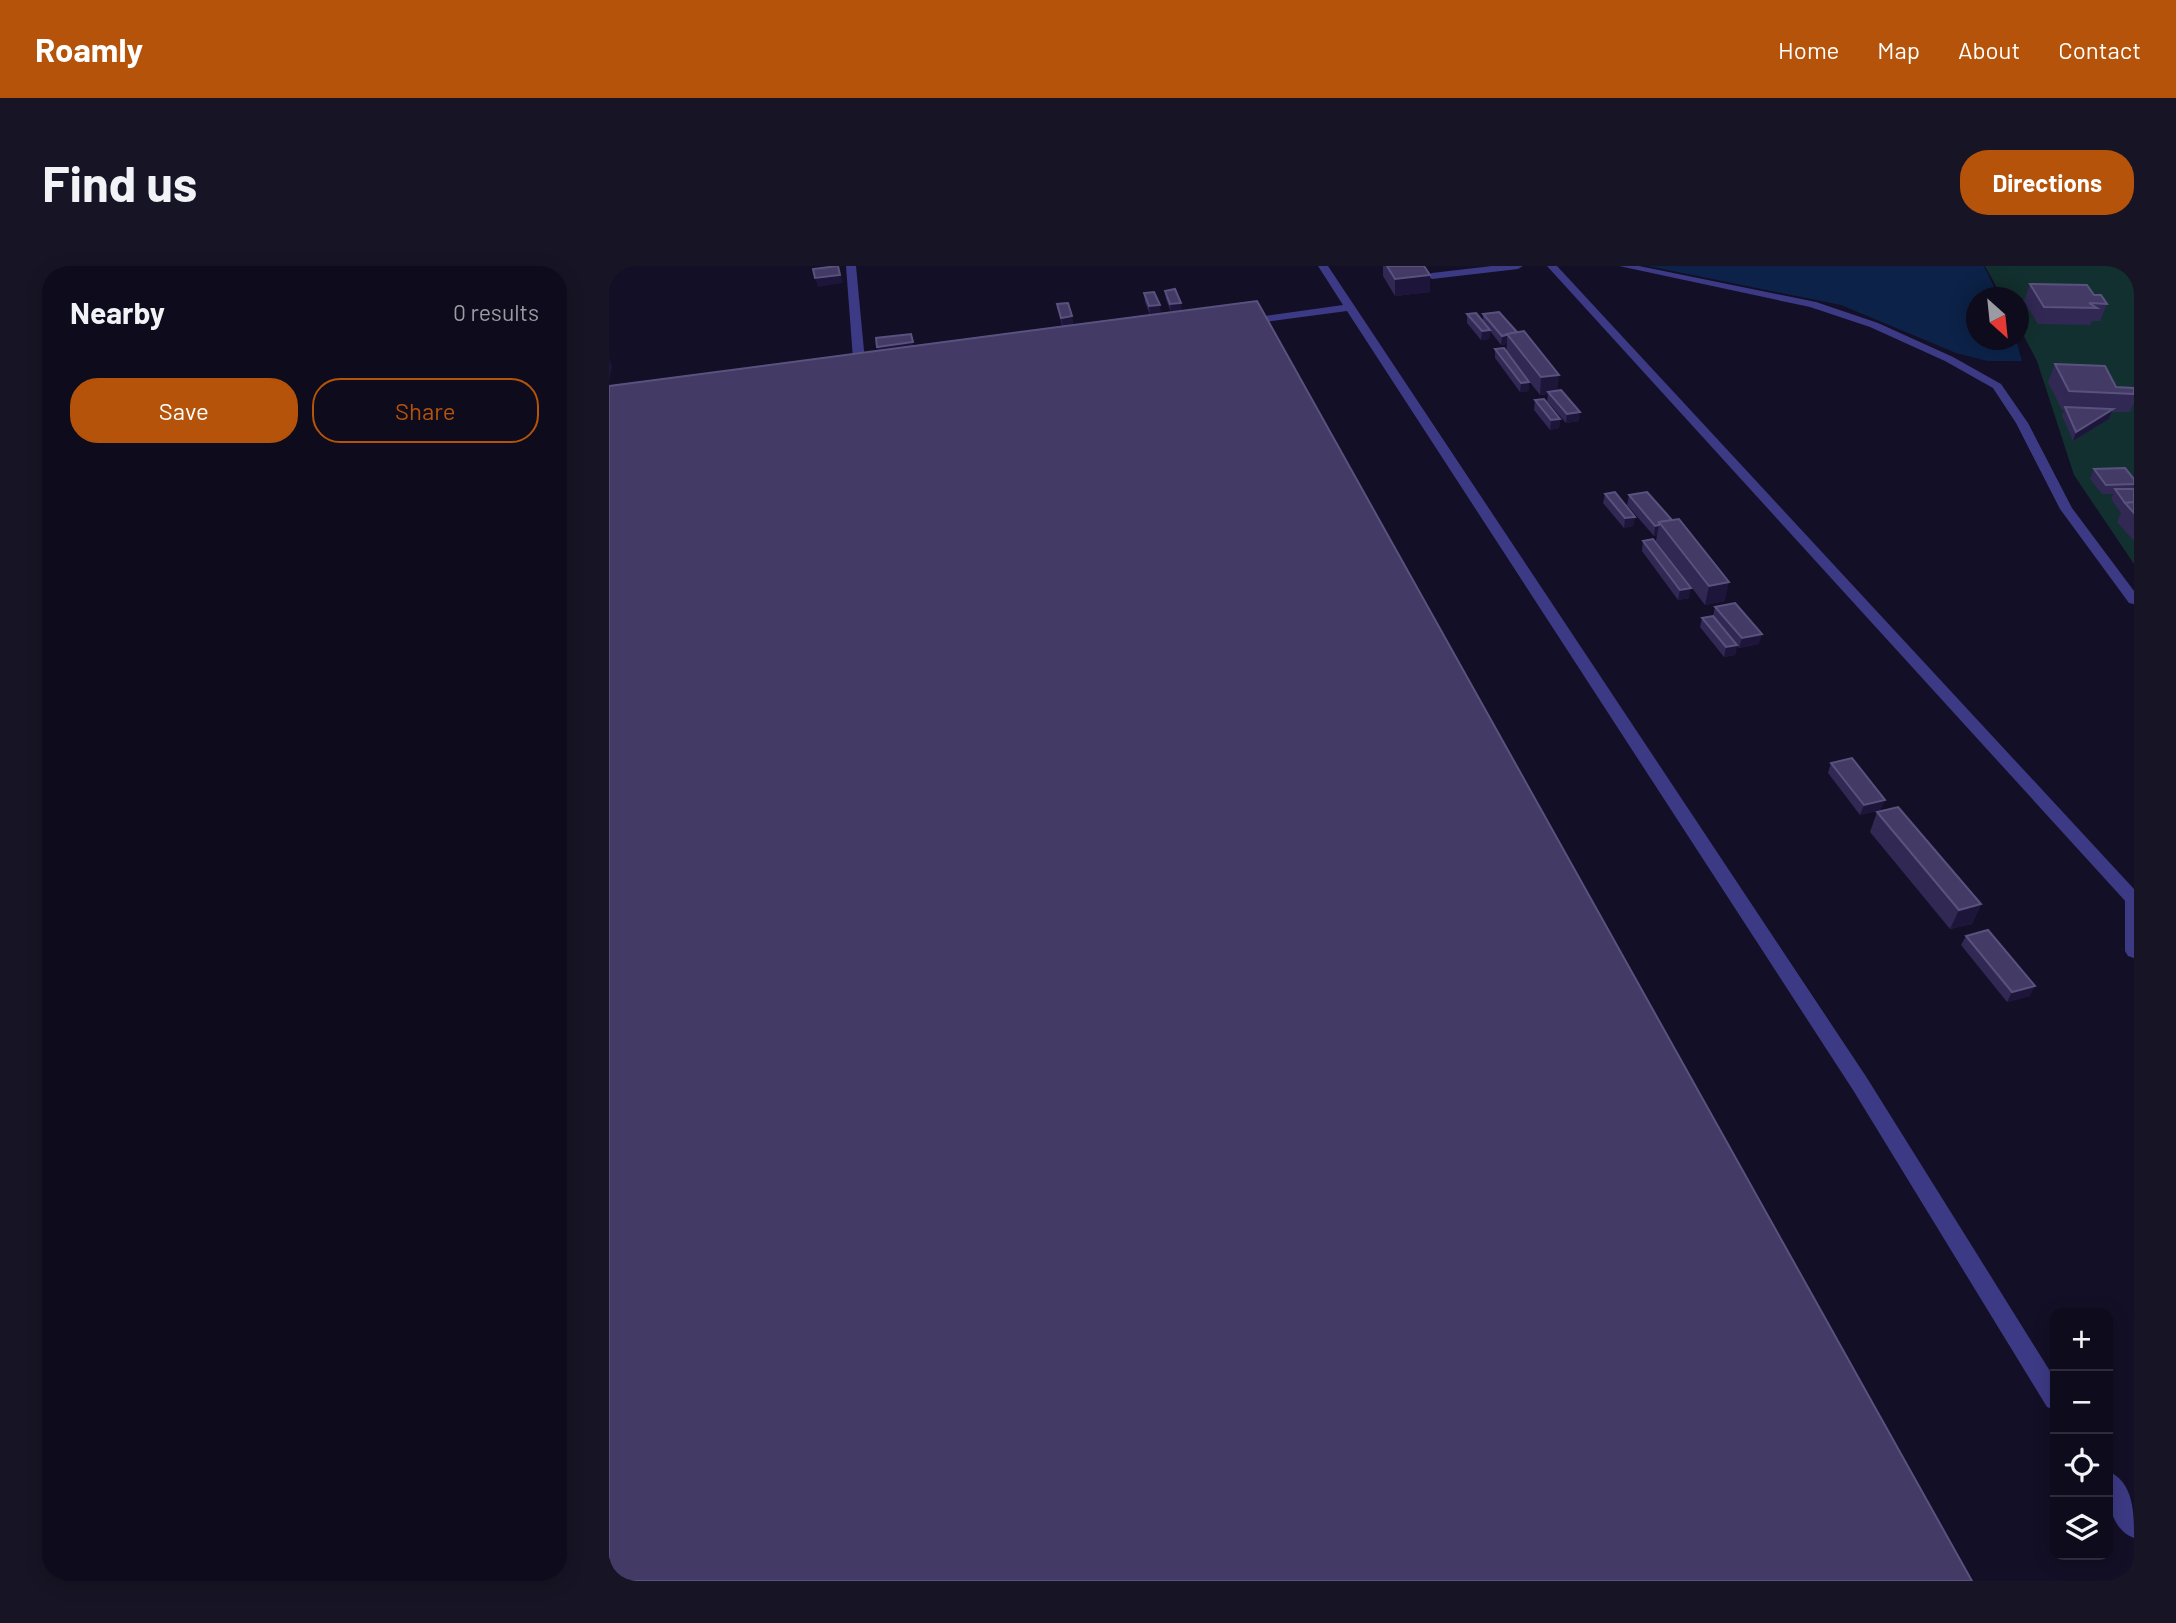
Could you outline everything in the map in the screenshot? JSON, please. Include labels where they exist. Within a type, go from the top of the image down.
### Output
[{"type":"street","points":[[851,266],[860,372]]},
{"type":"street","points":[[1323,266],[1860,1084],[2050,1391]]},
{"type":"street","points":[[1432,276],[1518,266]]},
{"type":"street","points":[[1552,266],[2134,899],[2134,951]]},
{"type":"street","points":[[1624,266],[1812,304],[1874,324],[1949,359],[1997,386],[2022,423],[2066,509],[2134,600]]},
{"type":"street","points":[[1230,323],[1350,307]]},
{"type":"street","points":[[846,374],[873,370]]},
{"type":"street","points":[[2113,1491],[2134,1526]]},
{"type":"green space","points":[[1985,266],[2134,266],[2134,564],[2074,475],[2037,361],[2029,346],[2029,287],[1997,287]]},
{"type":"water","points":[[1648,266],[1984,266],[1994,287],[1966,287],[1966,350],[2019,350],[2022,361],[1987,361],[1956,353],[1841,305]]},
{"type":"building","points":[[838,266],[840,275],[815,278],[813,269]]},
{"type":"building","points":[[1387,266],[1424,266],[1430,275],[1395,279]]},
{"type":"building","points":[[2030,284],[2087,285],[2094,295],[2101,295],[2107,304],[2089,303],[2097,308],[2044,307]]},
{"type":"building","points":[[1175,289],[1181,303],[1170,304],[1165,291]]},
{"type":"building","points":[[1154,292],[1160,305],[1149,306],[1144,293]]},
{"type":"building","points":[[1257,301],[1972,1581],[609,1581],[609,386]]},
{"type":"building","points":[[1068,303],[1072,316],[1061,318],[1057,304]]},
{"type":"building","points":[[1499,312],[1517,332],[1502,336],[1483,314]]},
{"type":"building","points":[[1476,313],[1490,330],[1482,331],[1467,314]]},
{"type":"building","points":[[1524,331],[1559,375],[1541,377],[1507,334]]},
{"type":"building","points":[[911,334],[913,342],[877,347],[876,338]]},
{"type":"building","points":[[1504,348],[1529,382],[1521,383],[1495,349]]},
{"type":"building","points":[[2055,364],[2105,366],[2116,387],[2134,388],[2134,394],[2069,391]]},
{"type":"building","points":[[1561,390],[1580,412],[1567,414],[1548,392]]},
{"type":"building","points":[[1544,399],[1560,419],[1551,420],[1535,400]]},
{"type":"building","points":[[2065,407],[2113,409],[2076,432]]},
{"type":"building","points":[[2125,468],[2134,479],[2134,484],[2106,485],[2094,469]]},
{"type":"building","points":[[2115,489],[2134,489],[2134,502],[2125,503]]},
{"type":"building","points":[[1615,492],[1635,517],[1625,518],[1605,494]]},
{"type":"building","points":[[1647,492],[1672,520],[1659,522],[1659,525],[1655,526],[1629,495]]},
{"type":"building","points":[[2134,502],[2134,513],[2125,503]]},
{"type":"building","points":[[1679,519],[1729,582],[1709,586],[1659,522]]},
{"type":"building","points":[[1653,539],[1691,588],[1680,590],[1643,541]]},
{"type":"building","points":[[1735,603],[1762,634],[1742,638],[1715,607]]},
{"type":"building","points":[[1713,616],[1737,645],[1726,647],[1702,618]]},
{"type":"building","points":[[1852,758],[1885,800],[1864,805],[1831,763]]},
{"type":"building","points":[[1898,807],[1981,904],[1959,910],[1877,812]]},
{"type":"building","points":[[1988,930],[2035,986],[2012,992],[1966,936]]}]
